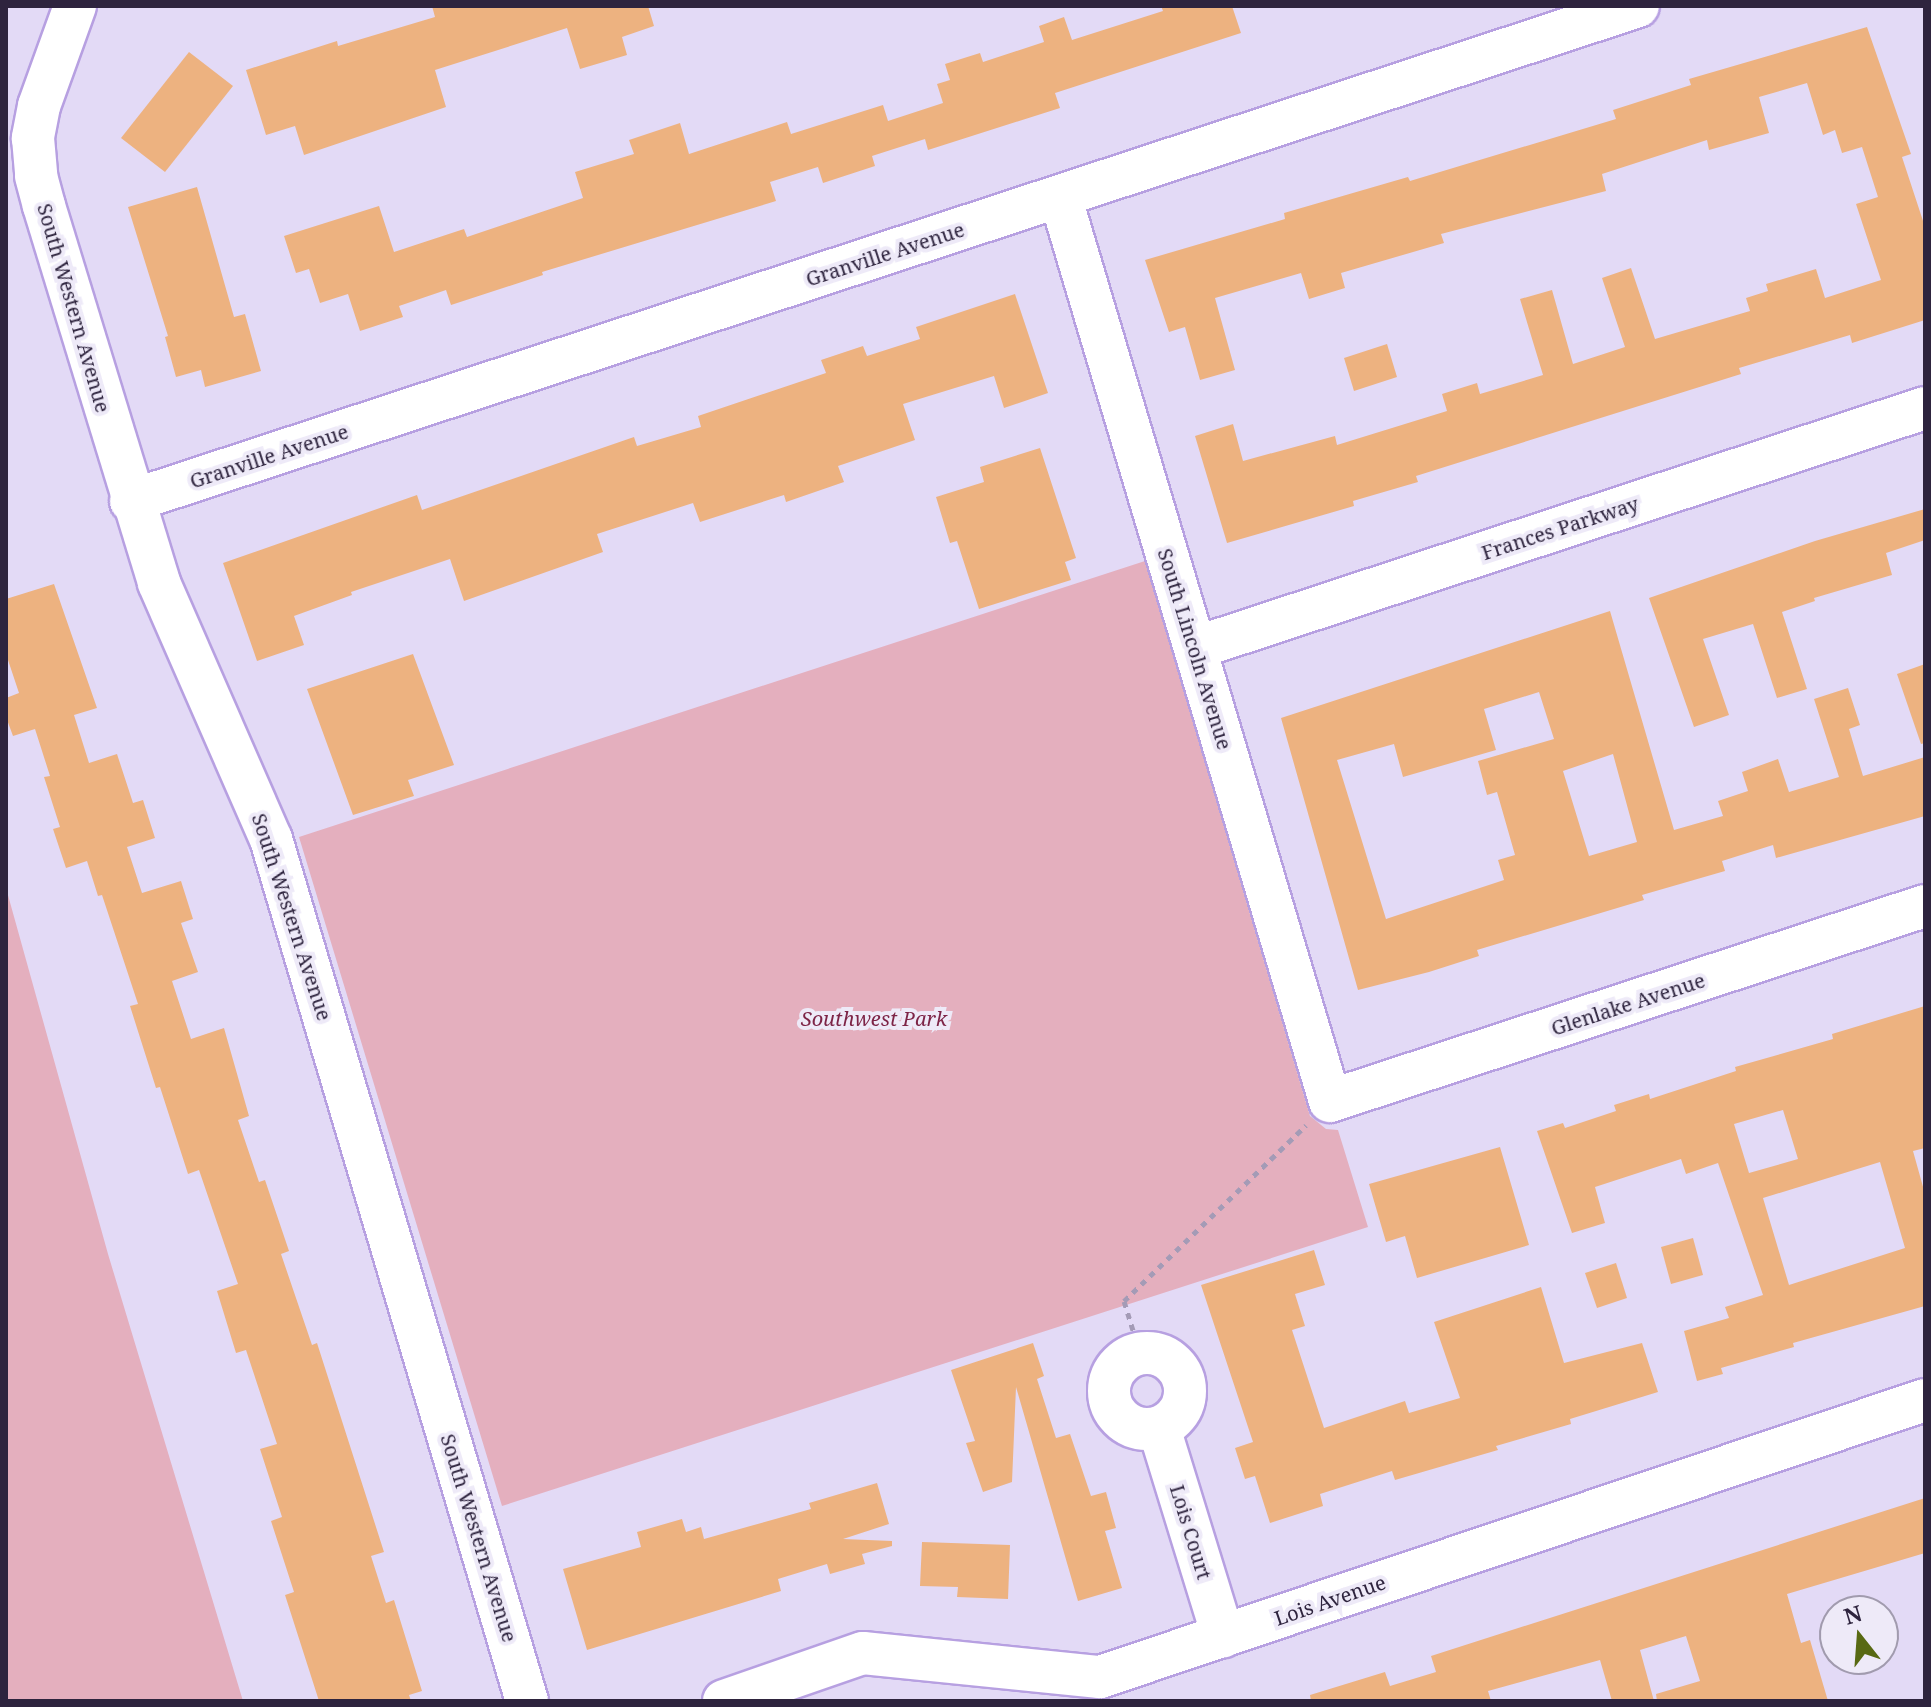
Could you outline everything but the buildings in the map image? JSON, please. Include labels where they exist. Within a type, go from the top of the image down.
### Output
[{"type":"street","name":"South Western Avenue","points":[[75,6],[39,106],[33,138],[36,176],[131,501],[176,628],[271,839],[527,1701]]},
{"type":"street","name":"Granville Avenue","points":[[131,501],[1638,6]]},
{"type":"street","name":"South Lincoln Avenue","points":[[1060,196],[1330,1101]]},
{"type":"street","name":"Frances Parkway","points":[[1195,648],[1925,408]]},
{"type":"street","name":"Glenlake Avenue","points":[[1330,1101],[1925,906]]},
{"type":"street","points":[[1140,1353],[1165,1357],[1175,1365],[1186,1388],[1179,1412],[1159,1428],[1134,1428],[1114,1412],[1109,1401],[1108,1388],[1118,1365],[1140,1353]]},
{"type":"street","name":"Lois Avenue","points":[[724,1701],[863,1653],[1100,1677],[1925,1400]]},
{"type":"street","name":"Lois Court","points":[[1159,1428],[1223,1636]]},
{"type":"path","points":[[1140,1353],[1124,1301],[1330,1101]]},
{"type":"green space","name":"Southwest Park","points":[[1145,561],[1310,1116],[1326,1129],[1338,1130],[1368,1227],[502,1506],[299,837]]},
{"type":"green space","points":[[6,888],[108,1254],[243,1701],[6,1701]]}]
